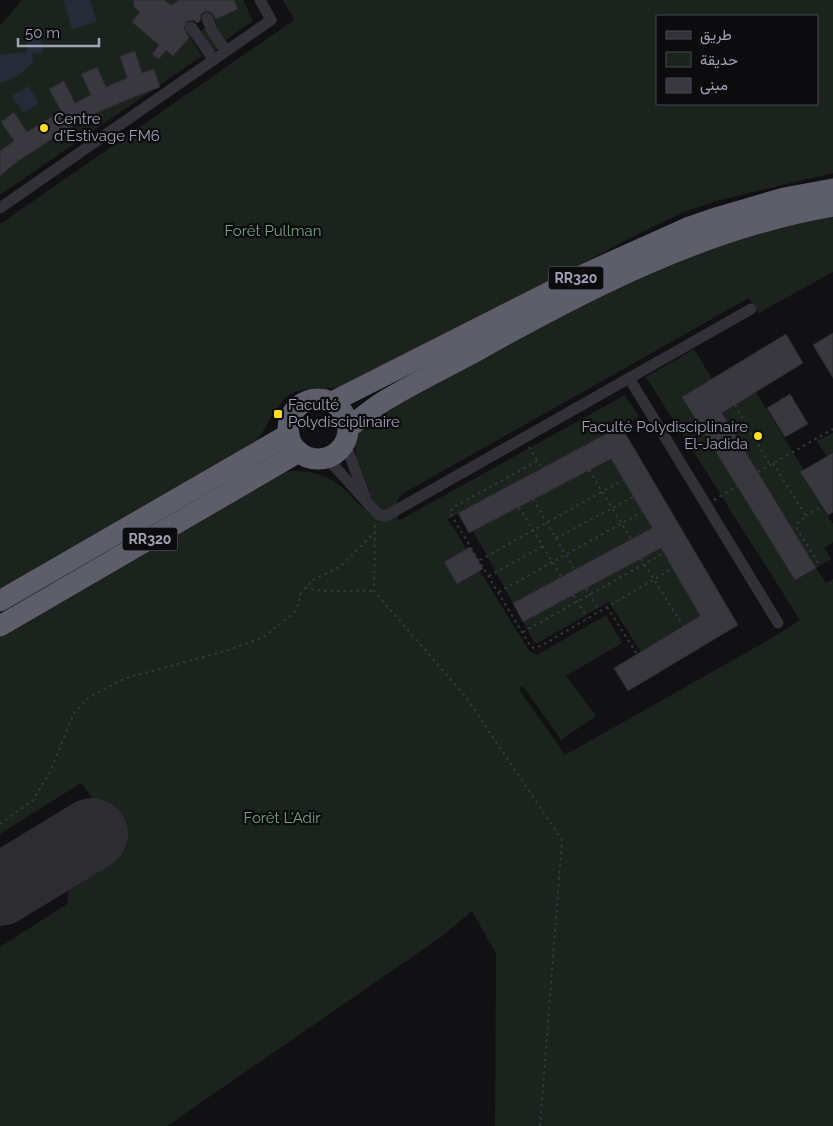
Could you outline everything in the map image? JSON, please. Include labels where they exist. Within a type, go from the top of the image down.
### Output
[{"type":"highway","name":"RR320","points":[[294,443],[289,423],[293,413],[300,404],[310,400],[322,399],[332,402],[587,273],[688,228],[784,198],[833,189]]},
{"type":"highway","name":"RR320","points":[[326,457],[337,452],[347,435],[388,399],[528,321],[626,273],[672,253],[755,224],[797,212],[833,206]]},
{"type":"highway","points":[[332,402],[341,409],[346,418],[347,435]]},
{"type":"highway","name":"RR320","points":[[0,602],[294,443]]},
{"type":"highway","name":"RR320","points":[[0,626],[294,443]]},
{"type":"highway","points":[[294,443],[307,456],[317,459],[326,457]]},
{"type":"street","points":[[0,208],[271,20],[260,0]]},
{"type":"street","points":[[214,60],[193,30],[208,21],[226,51]]},
{"type":"street","points":[[326,457],[371,507],[380,515],[386,516],[751,309]]},
{"type":"street","points":[[629,378],[778,623]]},
{"type":"street","points":[[347,435],[371,507]]},
{"type":"path","points":[[735,405],[770,465]]},
{"type":"path","points":[[758,472],[833,429]]},
{"type":"path","points":[[524,438],[542,468]]},
{"type":"path","points":[[537,460],[452,508],[450,513],[531,647],[541,646],[673,568]]},
{"type":"path","points":[[773,463],[806,516]]},
{"type":"path","points":[[589,470],[631,539]]},
{"type":"path","points":[[480,560],[623,480]]},
{"type":"path","points":[[706,505],[737,486]]},
{"type":"path","points":[[556,538],[633,497]]},
{"type":"path","points":[[533,499],[574,570]]},
{"type":"path","points":[[820,566],[797,529],[797,524],[822,506]]},
{"type":"path","points":[[371,507],[374,532],[374,591],[466,697],[562,840],[540,1126]]},
{"type":"path","points":[[519,507],[562,576]]},
{"type":"path","points":[[499,592],[642,512]]},
{"type":"path","points":[[0,824],[33,800],[50,772],[74,713],[89,697],[126,678],[226,651],[262,638],[293,614],[299,604],[300,594],[305,587],[313,580],[341,566],[374,532]]},
{"type":"path","points":[[489,576],[543,546]]},
{"type":"path","points":[[523,632],[664,553]]},
{"type":"path","points":[[641,559],[683,626]]},
{"type":"path","points":[[305,587],[330,592],[374,591]]},
{"type":"path","points":[[586,588],[599,611]]},
{"type":"path","points":[[573,595],[588,618]]},
{"type":"path","points":[[607,607],[637,654]]},
{"type":"green space","points":[[22,0],[243,0],[253,21],[224,41],[199,14],[188,22],[192,26],[193,33],[190,38],[202,56],[0,195],[0,26]]},
{"type":"green space","name":"Forêt Pullman","points":[[283,0],[833,0],[833,173],[720,200],[687,211],[640,233],[368,377],[343,388],[306,389],[295,392],[285,398],[273,413],[261,435],[250,447],[0,593],[0,224],[294,20]]},
{"type":"green space","points":[[206,27],[219,48],[215,51],[199,32]]},
{"type":"green space","name":"Forêt L'Adir","points":[[833,213],[833,272],[759,313],[749,298],[402,494],[397,501],[398,521],[625,395],[639,417],[448,519],[528,649],[533,653],[537,655],[606,615],[622,643],[566,676],[596,716],[561,740],[523,686],[519,689],[565,755],[770,639],[800,620],[646,377],[694,349],[712,379],[700,386],[756,392],[804,470],[800,473],[833,524],[833,542],[824,548],[831,559],[816,568],[826,583],[833,579],[833,1126],[495,1126],[496,954],[472,911],[441,937],[167,1126],[0,1126],[0,947],[67,904],[71,874],[89,852],[94,820],[93,799],[81,783],[0,834],[0,633],[281,472],[303,471],[318,474],[332,480],[368,510],[370,491],[357,459],[354,442],[361,428],[374,415],[555,316],[677,261],[746,235]]},
{"type":"green space","points":[[833,433],[833,453],[827,457],[817,441]]},
{"type":"green space","points":[[611,459],[652,528],[513,603],[473,531]]},
{"type":"green space","points":[[661,548],[700,616],[641,652],[609,602],[538,643],[534,642],[523,622]]},
{"type":"shaded area","points":[[63,0],[90,0],[97,22],[72,29]]},
{"type":"shaded area","points":[[29,33],[40,39],[44,51],[40,54],[32,53],[33,61],[22,73],[0,83],[0,55],[25,52],[28,47],[25,36]]},
{"type":"shaded area","points":[[28,86],[39,103],[24,113],[12,96]]},
{"type":"building","points":[[133,0],[164,0],[171,5],[179,0],[234,0],[238,9],[216,19],[211,12],[205,11],[201,14],[200,21],[197,23],[194,20],[187,21],[184,28],[189,38],[173,56],[166,50],[159,59],[152,54],[159,45],[132,22],[140,12],[134,7]]},
{"type":"building","points":[[135,51],[142,73],[154,69],[160,87],[92,115],[18,161],[0,176],[0,151],[14,141],[1,122],[14,112],[27,132],[61,111],[49,89],[64,81],[75,103],[91,95],[81,74],[97,67],[106,87],[127,78],[120,56]]},
{"type":"building","points":[[833,333],[833,378],[813,345]]},
{"type":"building","points":[[786,334],[803,363],[722,413],[816,568],[795,580],[682,397]]},
{"type":"building","points":[[790,394],[808,424],[785,437],[767,408]]},
{"type":"building","points":[[621,426],[738,625],[628,691],[614,668],[700,616],[661,548],[523,622],[513,603],[652,528],[611,459],[469,533],[458,513]]},
{"type":"building","points":[[833,453],[833,512],[828,515],[800,472]]},
{"type":"building","points":[[470,547],[483,569],[457,584],[444,562]]},
{"type":"runway","points":[[0,890],[92,834]]},
{"type":"place","name":"Centre d'Estivage FM6","points":[[44,128]]},
{"type":"place","name":"Faculté Polydisciplinaire","points":[[278,414]]},
{"type":"place","name":"Faculté Polydisciplinaire El-Jadida","points":[[758,436]]}]
